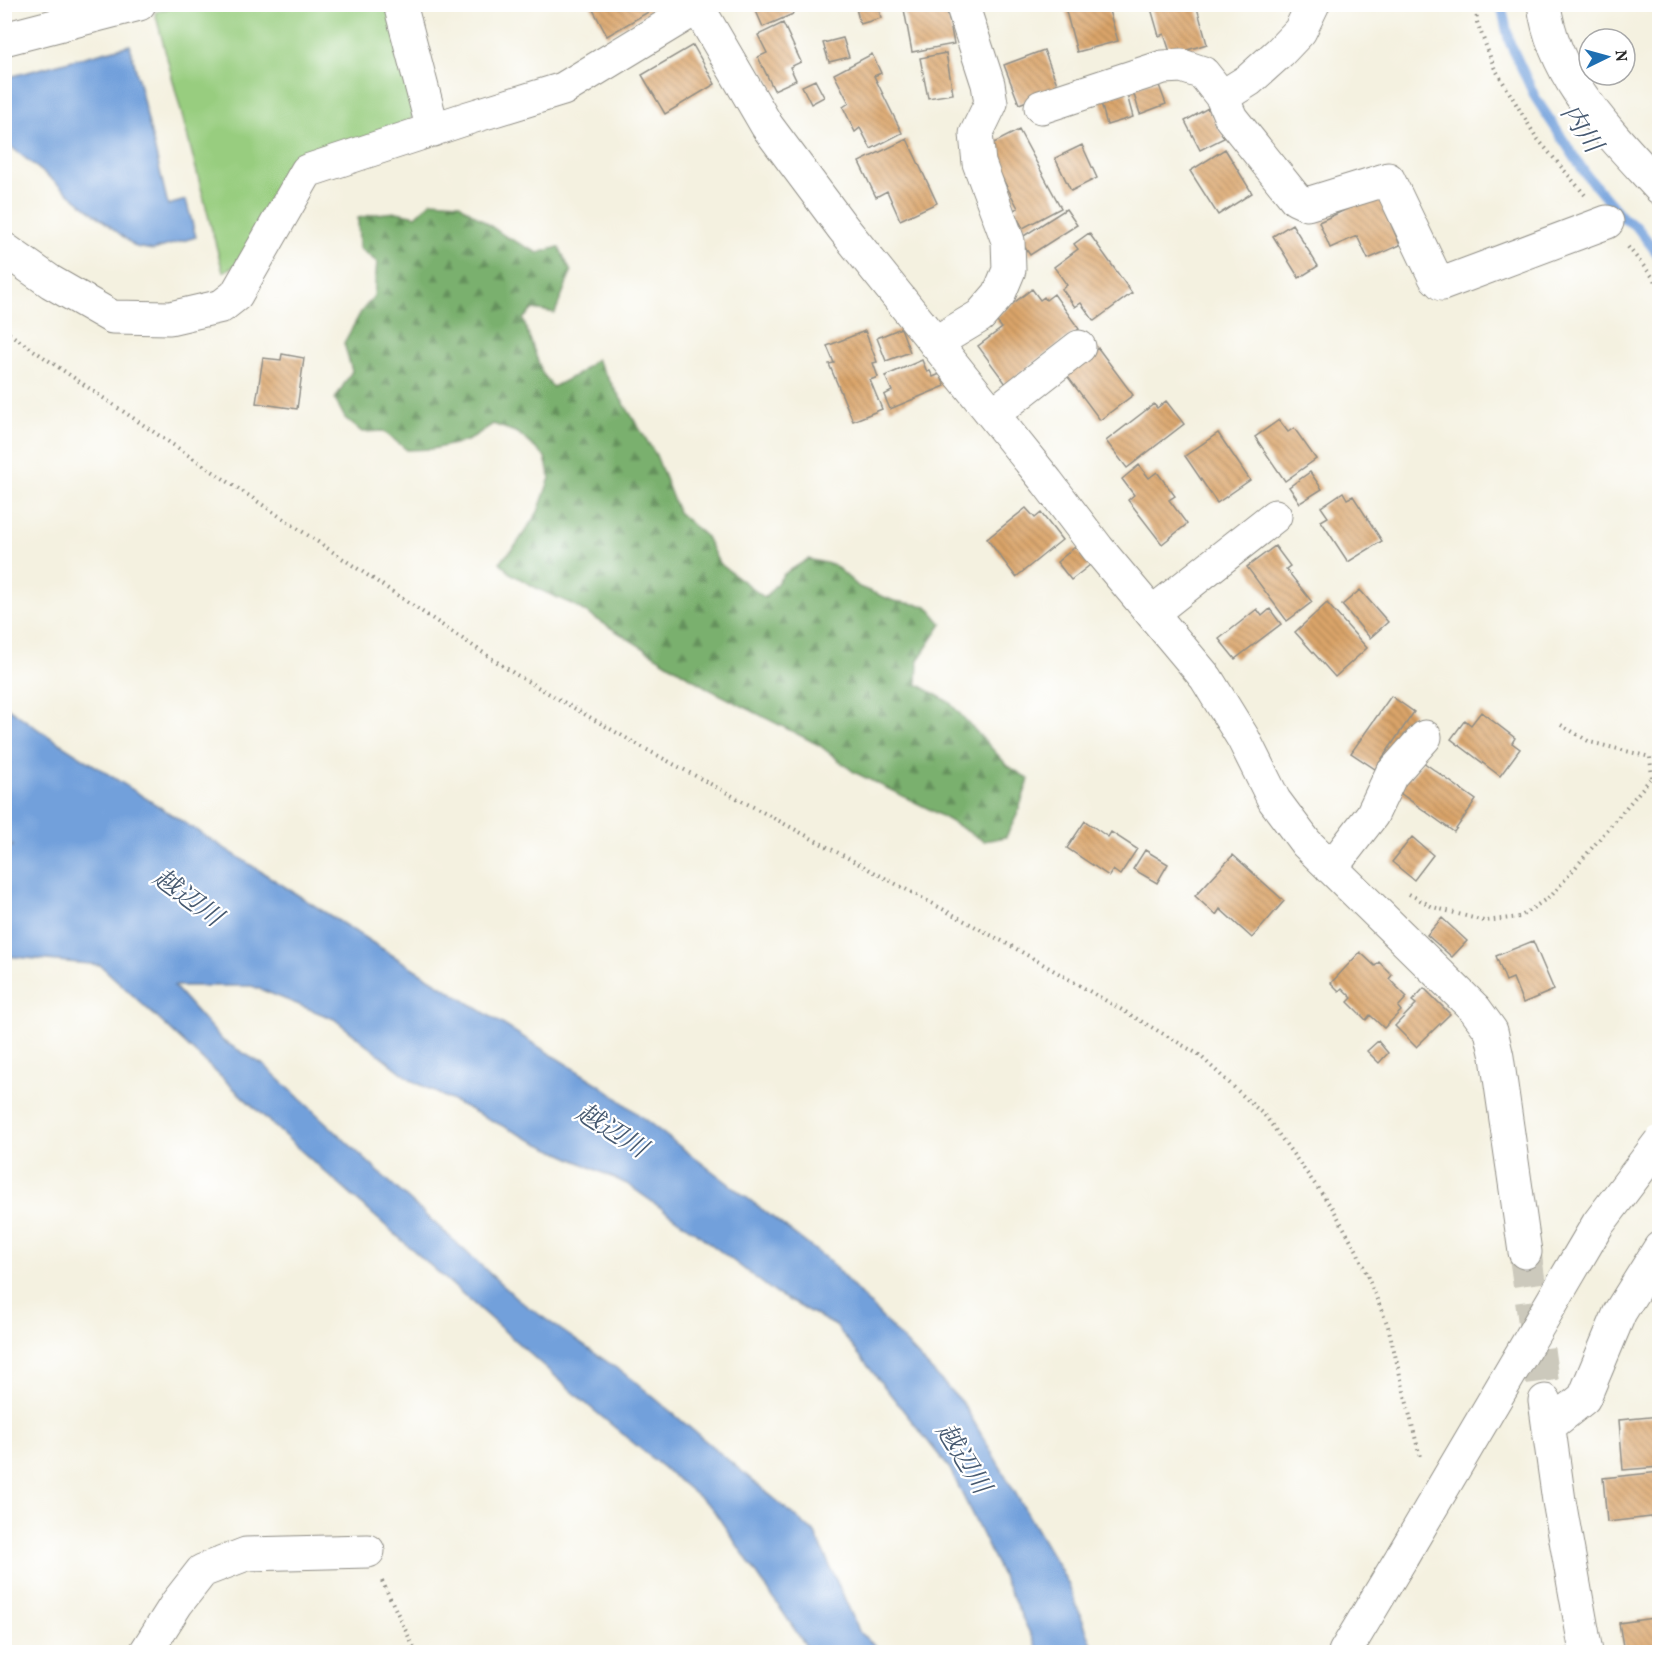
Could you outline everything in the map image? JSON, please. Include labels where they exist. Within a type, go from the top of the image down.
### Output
[{"type":"street","points":[[4,39],[139,4]]},
{"type":"street","points":[[400,4],[433,130]]},
{"type":"street","points":[[935,343],[980,316],[999,294],[1009,270],[1008,241],[979,163],[976,134],[991,103],[988,84],[962,4]]},
{"type":"street","points":[[1222,97],[1249,80],[1280,52],[1300,31],[1313,4]]},
{"type":"street","points":[[1544,4],[1545,19],[1559,59],[1587,104],[1659,188]]},
{"type":"street","points":[[4,249],[51,282],[112,317],[170,318],[222,306],[236,295],[307,171],[563,89],[699,6],[767,126],[843,228],[1098,549],[1206,678],[1243,738],[1274,800],[1306,843],[1475,1009],[1491,1030],[1497,1057],[1525,1252]]},
{"type":"street","points":[[1041,107],[1163,67],[1182,66],[1203,73],[1222,97],[1231,118],[1296,199],[1307,204],[1388,179],[1435,277],[1442,284],[1607,222]]},
{"type":"street","points":[[993,414],[1079,347]]},
{"type":"street","points":[[1152,613],[1275,516]]},
{"type":"street","points":[[1331,868],[1371,814],[1391,776],[1425,737]]},
{"type":"street","points":[[1345,1653],[1599,1224],[1659,1142]]},
{"type":"street","points":[[1586,1653],[1559,1501],[1547,1413],[1584,1398],[1620,1312],[1659,1248]]},
{"type":"street","points":[[146,1653],[177,1603],[202,1571],[246,1554],[368,1551]]},
{"type":"path","points":[[1476,4],[1477,22],[1494,67],[1536,136],[1659,286]]},
{"type":"path","points":[[4,330],[515,674],[640,746],[1013,947],[1198,1054],[1266,1117],[1333,1209],[1357,1251],[1388,1326],[1420,1457]]},
{"type":"path","points":[[1560,725],[1590,742],[1650,757],[1652,777],[1659,787]]},
{"type":"path","points":[[1404,891],[1433,907],[1484,921],[1520,917],[1552,895],[1652,777]]},
{"type":"path","points":[[368,1551],[416,1653]]},
{"type":"green space","points":[[185,4],[389,5],[416,110],[408,125],[297,164],[239,264],[223,272],[155,12]]},
{"type":"green space","points":[[432,201],[458,203],[505,236],[538,253],[559,247],[571,272],[555,313],[533,309],[523,319],[542,373],[553,387],[578,374],[596,359],[656,455],[678,512],[706,537],[719,563],[765,598],[784,574],[808,559],[834,565],[859,587],[894,601],[927,606],[942,624],[918,660],[917,684],[949,702],[1008,766],[1029,779],[1017,815],[1006,837],[984,841],[929,809],[854,772],[819,745],[709,689],[574,605],[510,573],[500,562],[516,545],[538,512],[550,478],[545,457],[518,433],[493,424],[467,441],[432,449],[407,450],[383,431],[362,432],[345,418],[335,399],[352,371],[344,343],[361,312],[374,296],[377,262],[359,248],[358,218],[397,212],[416,216]]},
{"type":"water","points":[[130,45],[168,205],[186,200],[196,237],[153,250],[136,247],[5,142],[5,78]]},
{"type":"water","name":"越辺川","points":[[4,705],[42,732],[600,1085],[828,1260],[964,1405],[1068,1583],[1095,1652],[1039,1652],[950,1469],[836,1326],[777,1294],[627,1184],[527,1138],[413,1081],[334,1019],[252,986],[174,986],[223,1041],[264,1065],[521,1302],[632,1379],[815,1533],[860,1633],[883,1652],[846,1650],[846,1652],[810,1652],[712,1508],[590,1407],[298,1148],[100,965],[5,956],[5,848],[13,846],[5,839]]},
{"type":"building","points":[[590,4],[662,4],[607,36]]},
{"type":"building","points":[[753,4],[789,4],[793,14],[763,27]]},
{"type":"building","points":[[855,4],[878,4],[881,18],[860,24]]},
{"type":"building","points":[[903,4],[946,4],[954,44],[912,52]]},
{"type":"building","points":[[973,4],[1004,4],[1004,6],[974,11]]},
{"type":"building","points":[[1064,4],[1107,4],[1118,41],[1077,52]]},
{"type":"building","points":[[1196,4],[1207,44],[1171,55],[1164,34],[1159,36],[1150,5]]},
{"type":"building","points":[[783,23],[801,62],[790,67],[796,80],[774,90],[758,57],[767,53],[758,35]]},
{"type":"building","points":[[843,38],[849,57],[829,62],[823,43]]},
{"type":"building","points":[[693,45],[715,84],[665,114],[642,75]]},
{"type":"building","points":[[1044,50],[1059,89],[1019,104],[1004,65]]},
{"type":"building","points":[[946,53],[953,94],[928,98],[920,58]]},
{"type":"building","points":[[872,54],[881,73],[874,76],[902,133],[871,149],[860,128],[855,132],[843,107],[849,103],[834,74]]},
{"type":"building","points":[[815,80],[824,97],[811,104],[802,86]]},
{"type":"building","points":[[1157,80],[1166,104],[1140,114],[1132,88]]},
{"type":"building","points":[[1126,91],[1133,117],[1107,125],[1100,99]]},
{"type":"building","points":[[1208,108],[1224,138],[1200,150],[1185,121]]},
{"type":"building","points":[[1019,130],[1061,208],[1023,228],[1013,210],[1018,208],[986,147]]},
{"type":"building","points":[[907,139],[937,203],[900,220],[887,191],[876,197],[859,162]]},
{"type":"building","points":[[1082,145],[1097,178],[1071,191],[1055,158]]},
{"type":"building","points":[[1225,149],[1252,193],[1218,215],[1190,171]]},
{"type":"building","points":[[1363,196],[1366,203],[1379,197],[1400,245],[1368,259],[1357,236],[1330,248],[1319,222],[1347,209],[1345,204]]},
{"type":"building","points":[[1066,209],[1077,225],[1030,255],[1019,239]]},
{"type":"building","points":[[1292,224],[1318,266],[1299,278],[1273,236]]},
{"type":"building","points":[[1089,233],[1132,293],[1094,321],[1081,303],[1075,307],[1062,289],[1067,285],[1054,267],[1078,249],[1074,244]]},
{"type":"building","points":[[1032,289],[1040,300],[1044,297],[1046,300],[1054,294],[1079,329],[1006,384],[978,346],[1002,328],[994,318]]},
{"type":"building","points":[[901,328],[910,352],[886,361],[877,338]]},
{"type":"building","points":[[865,331],[877,362],[873,363],[878,377],[870,380],[882,409],[853,421],[829,364],[834,363],[827,346]]},
{"type":"building","points":[[1098,348],[1133,395],[1100,420],[1065,373]]},
{"type":"building","points":[[282,354],[304,358],[297,409],[256,403],[263,358],[281,360]]},
{"type":"building","points":[[922,360],[927,372],[930,371],[933,377],[940,374],[945,386],[890,409],[884,395],[892,391],[885,376]]},
{"type":"building","points":[[1166,401],[1184,424],[1127,468],[1106,441],[1154,404],[1157,408]]},
{"type":"building","points":[[1279,420],[1288,432],[1294,428],[1316,459],[1285,481],[1255,437]]},
{"type":"building","points":[[1218,433],[1250,480],[1217,503],[1185,456]]},
{"type":"building","points":[[1139,465],[1149,478],[1157,472],[1175,496],[1169,500],[1187,524],[1162,544],[1128,500],[1134,495],[1122,479]]},
{"type":"building","points":[[1310,472],[1322,489],[1300,503],[1289,487]]},
{"type":"building","points":[[1343,492],[1347,499],[1353,496],[1382,541],[1348,562],[1321,521],[1328,517],[1321,507]]},
{"type":"building","points":[[1026,508],[1035,518],[1041,513],[1062,540],[1016,577],[987,539]]},
{"type":"building","points":[[1275,546],[1290,566],[1286,569],[1312,602],[1287,621],[1247,567]]},
{"type":"building","points":[[1075,547],[1090,565],[1071,580],[1057,562]]},
{"type":"building","points":[[1360,590],[1388,622],[1370,638],[1342,605]]},
{"type":"building","points":[[1327,603],[1367,648],[1335,677],[1295,632]]},
{"type":"building","points":[[1257,609],[1262,616],[1270,609],[1281,624],[1235,659],[1219,639]]},
{"type":"building","points":[[1391,696],[1414,712],[1375,769],[1351,753]]},
{"type":"building","points":[[1481,712],[1515,738],[1512,743],[1520,749],[1500,776],[1451,739],[1465,720],[1471,725]]},
{"type":"building","points":[[1423,762],[1476,800],[1454,832],[1400,793],[1407,775],[1411,778]]},
{"type":"building","points":[[1085,821],[1108,837],[1111,832],[1137,849],[1120,875],[1113,870],[1109,876],[1067,848]]},
{"type":"building","points":[[1412,837],[1433,855],[1414,880],[1392,862]]},
{"type":"building","points":[[1145,850],[1168,864],[1157,883],[1133,869]]},
{"type":"building","points":[[1233,855],[1284,901],[1252,938],[1220,909],[1216,915],[1195,896]]},
{"type":"building","points":[[1442,918],[1467,941],[1452,957],[1427,935]]},
{"type":"building","points":[[1533,941],[1554,990],[1523,1003],[1513,978],[1506,981],[1496,956]]},
{"type":"building","points":[[1360,952],[1375,966],[1379,962],[1392,975],[1389,979],[1407,997],[1398,1007],[1401,1011],[1384,1028],[1370,1015],[1366,1020],[1348,1002],[1352,998],[1342,988],[1339,991],[1331,983]]},
{"type":"building","points":[[1424,988],[1450,1014],[1416,1047],[1395,1026],[1416,1004],[1412,1001]]},
{"type":"building","points":[[1378,1041],[1388,1053],[1379,1063],[1367,1051]]},
{"type":"building","points":[[1660,1416],[1660,1467],[1623,1470],[1619,1420]]},
{"type":"building","points":[[1660,1472],[1660,1516],[1607,1522],[1603,1478]]},
{"type":"building","points":[[1660,1617],[1660,1652],[1624,1652],[1619,1623]]},
{"type":"waterway","name":"内川","points":[[1501,4],[1509,41],[1535,97],[1587,176],[1623,218],[1636,226],[1660,257]]},
{"type":"tunnel","points":[[1525,1252],[1545,1401]]}]
